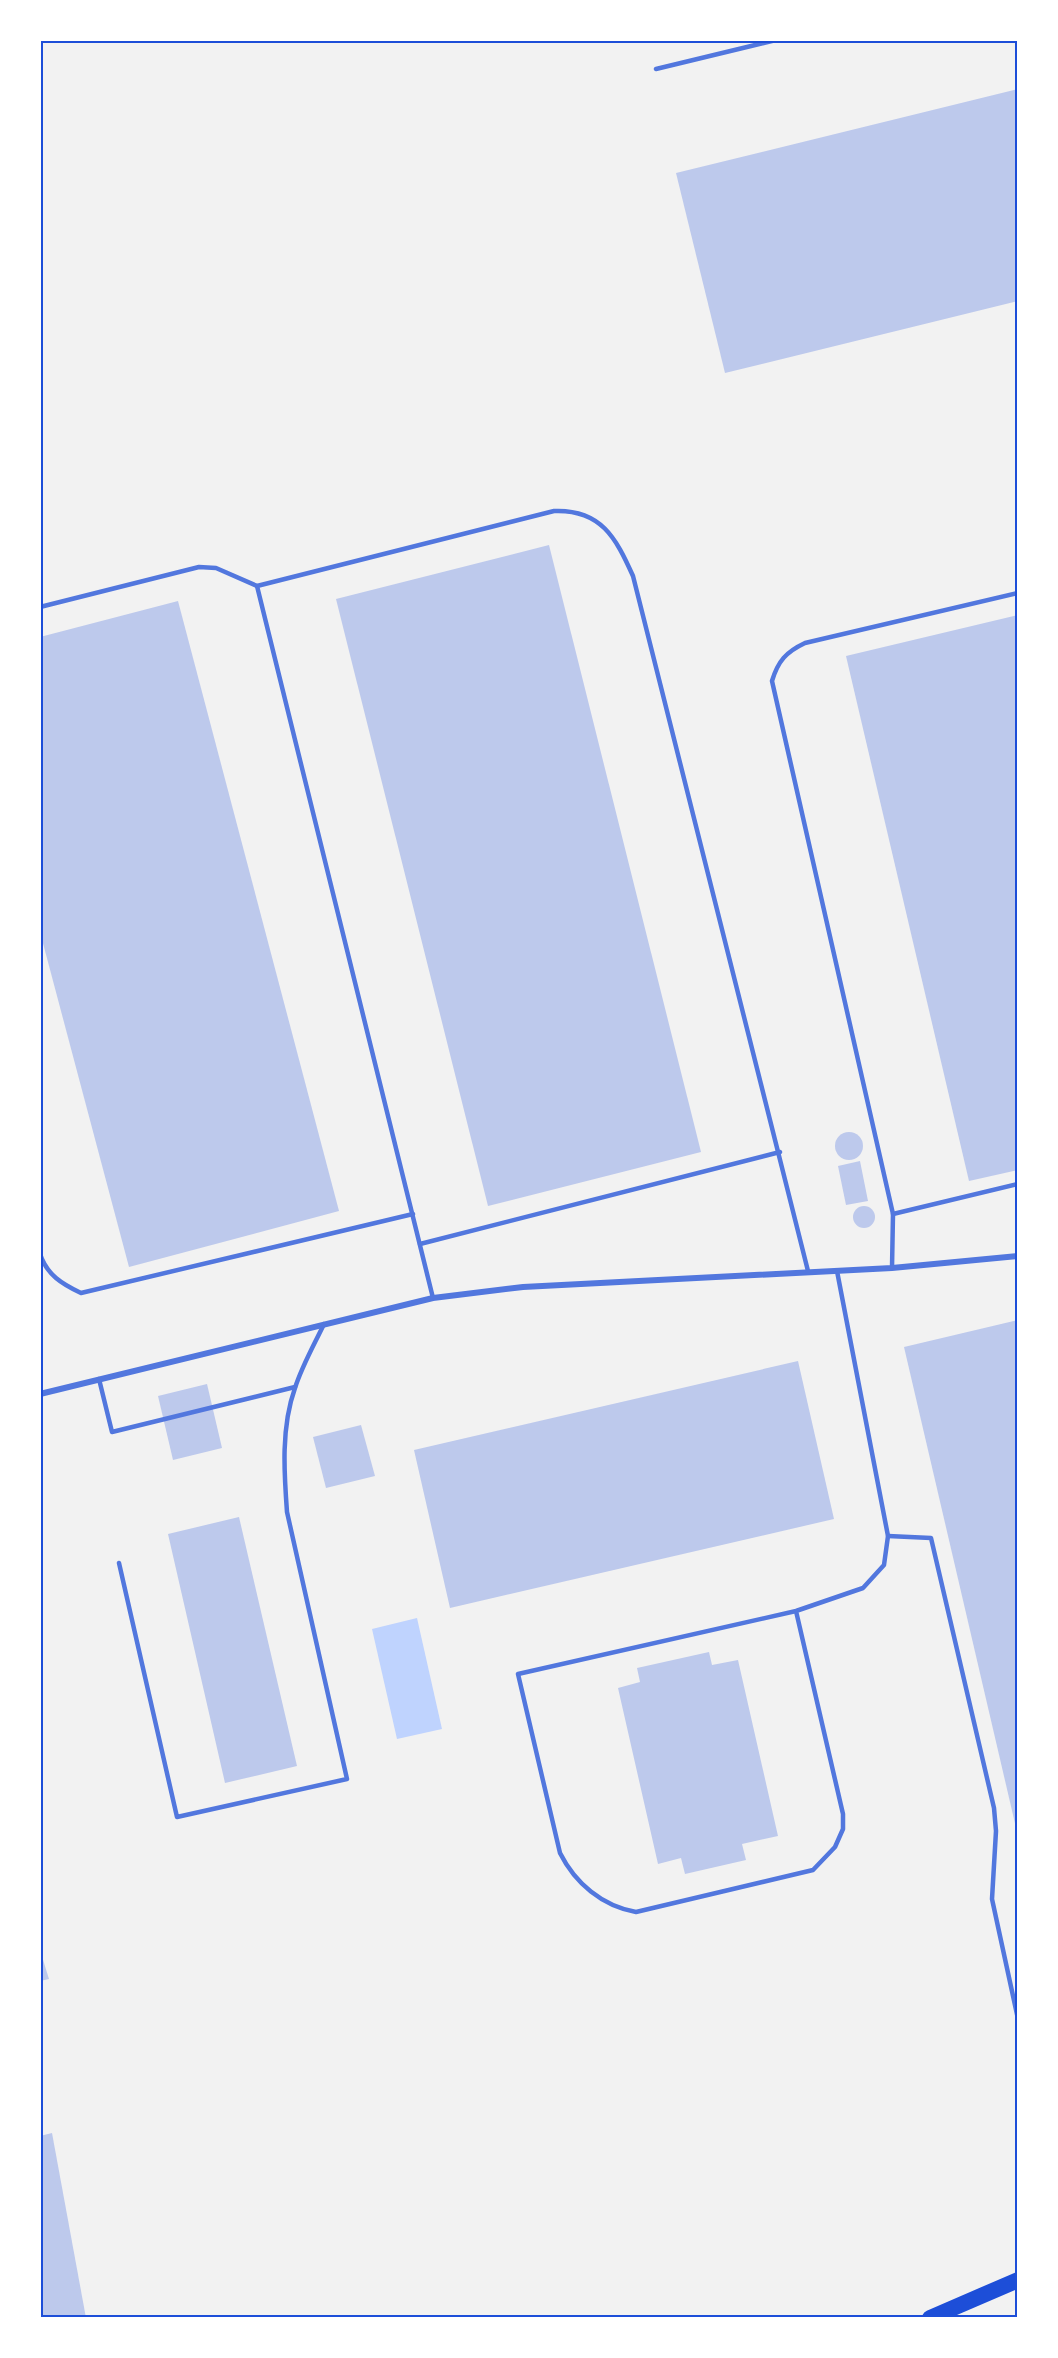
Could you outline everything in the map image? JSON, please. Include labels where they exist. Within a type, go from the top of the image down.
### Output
[{"type":"highway","points":[[930,2318],[1017,2280]]},
{"type":"street","points":[[40,1394],[433,1298],[523,1287],[892,1268],[1017,1256]]},
{"type":"lane","points":[[657,69],[776,40]]},
{"type":"lane","points":[[40,607],[199,567],[216,568],[258,586],[554,511],[574,510],[595,519],[612,537],[633,576],[780,1152],[808,1271]]},
{"type":"lane","points":[[258,586],[433,1298]]},
{"type":"lane","points":[[892,1268],[893,1214],[771,681],[776,666],[787,652],[805,643],[1017,593]]},
{"type":"lane","points":[[420,1244],[780,1152]]},
{"type":"lane","points":[[893,1214],[1017,1184]]},
{"type":"lane","points":[[40,1254],[43,1263],[58,1282],[81,1293],[413,1214]]},
{"type":"lane","points":[[796,1611],[843,1814],[843,1829],[835,1847],[813,1869],[636,1912],[618,1909],[591,1892],[567,1868],[560,1853],[518,1674],[796,1611],[863,1588],[884,1565],[888,1536],[837,1271]]},
{"type":"lane","points":[[119,1563],[177,1817],[347,1779],[286,1512],[286,1436],[295,1387],[324,1324]]},
{"type":"lane","points":[[99,1379],[112,1432],[295,1387]]},
{"type":"lane","points":[[888,1536],[931,1538],[994,1808],[996,1831],[992,1899],[1017,2019]]},
{"type":"water","points":[[417,1618],[442,1729],[397,1739],[372,1629]]},
{"type":"building","points":[[1018,89],[1018,301],[725,373],[676,173]]},
{"type":"building","points":[[549,545],[701,1152],[488,1206],[336,599]]},
{"type":"building","points":[[178,601],[339,1211],[129,1267],[40,932],[40,637]]},
{"type":"building","points":[[1018,615],[1018,1170],[969,1181],[846,656]]},
{"type":"building","points":[[849,1132],[859,1136],[863,1146],[859,1156],[849,1160],[839,1156],[835,1146],[839,1136]]},
{"type":"building","points":[[860,1161],[868,1201],[846,1205],[838,1166]]},
{"type":"building","points":[[864,1206],[872,1209],[875,1217],[872,1225],[864,1228],[856,1225],[853,1217],[856,1209]]},
{"type":"building","points":[[1018,1320],[1018,1832],[1017,1832],[904,1347]]},
{"type":"building","points":[[798,1361],[834,1519],[450,1608],[414,1450]]},
{"type":"building","points":[[207,1384],[222,1448],[173,1460],[158,1396]]},
{"type":"building","points":[[361,1425],[375,1476],[326,1488],[313,1437]]},
{"type":"building","points":[[239,1517],[297,1766],[225,1783],[168,1534]]},
{"type":"building","points":[[709,1652],[712,1665],[738,1660],[778,1836],[742,1844],[746,1860],[685,1874],[681,1858],[658,1864],[618,1688],[640,1682],[637,1668]]},
{"type":"building","points":[[40,1950],[49,1979],[40,1981]]},
{"type":"building","points":[[52,2133],[86,2318],[40,2318],[40,2136]]}]
